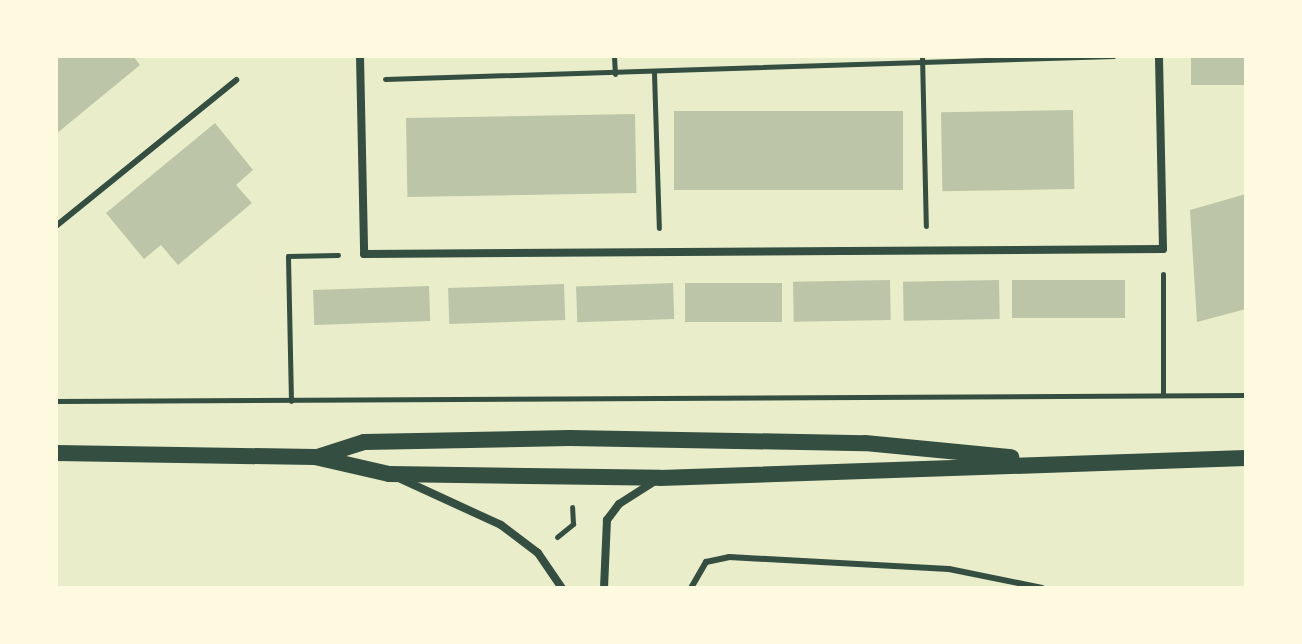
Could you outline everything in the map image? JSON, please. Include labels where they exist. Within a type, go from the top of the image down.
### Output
[{"type":"main road","points":[[315,457],[364,442],[570,438],[865,443],[1074,463]]},
{"type":"main road","points":[[56,453],[315,457],[389,474],[660,478],[1246,458]]},
{"type":"street","points":[[360,56],[364,254],[1163,249],[1159,56]]},
{"type":"street","points":[[389,474],[501,525],[538,553],[562,588]]},
{"type":"street","points":[[604,588],[607,520],[619,504],[660,478]]},
{"type":"lane","points":[[56,226],[236,80]]},
{"type":"lane","points":[[691,588],[706,562],[729,557],[949,569],[1042,588]]},
{"type":"path","points":[[614,56],[615,74]]},
{"type":"path","points":[[813,66],[814,56]]},
{"type":"path","points":[[360,79],[654,73],[922,59],[1114,56]]},
{"type":"path","points":[[922,59],[926,251]]},
{"type":"path","points":[[654,73],[660,252]]},
{"type":"path","points":[[1163,249],[1163,395]]},
{"type":"path","points":[[291,401],[288,256],[364,254]]},
{"type":"path","points":[[56,401],[1246,395]]},
{"type":"building","points":[[56,56],[133,56],[140,65],[56,134]]},
{"type":"building","points":[[1191,56],[1246,56],[1246,85],[1191,85]]},
{"type":"building","points":[[1073,110],[1074,189],[942,191],[941,112]]},
{"type":"building","points":[[674,111],[903,111],[903,190],[674,190]]},
{"type":"building","points":[[635,114],[636,193],[407,197],[406,118]]},
{"type":"building","points":[[215,123],[253,170],[236,185],[252,203],[178,265],[161,245],[144,259],[106,213]]},
{"type":"building","points":[[1246,194],[1246,309],[1197,322],[1190,210]]},
{"type":"building","points":[[890,280],[891,320],[794,322],[793,282]]},
{"type":"building","points":[[999,280],[1000,319],[904,321],[903,282]]},
{"type":"building","points":[[1012,280],[1125,280],[1125,318],[1012,318]]},
{"type":"building","points":[[673,283],[674,319],[577,322],[576,286]]},
{"type":"building","points":[[685,283],[782,283],[782,322],[685,322]]},
{"type":"building","points":[[564,284],[565,320],[449,324],[448,288]]},
{"type":"building","points":[[429,286],[430,321],[314,325],[313,290]]}]
